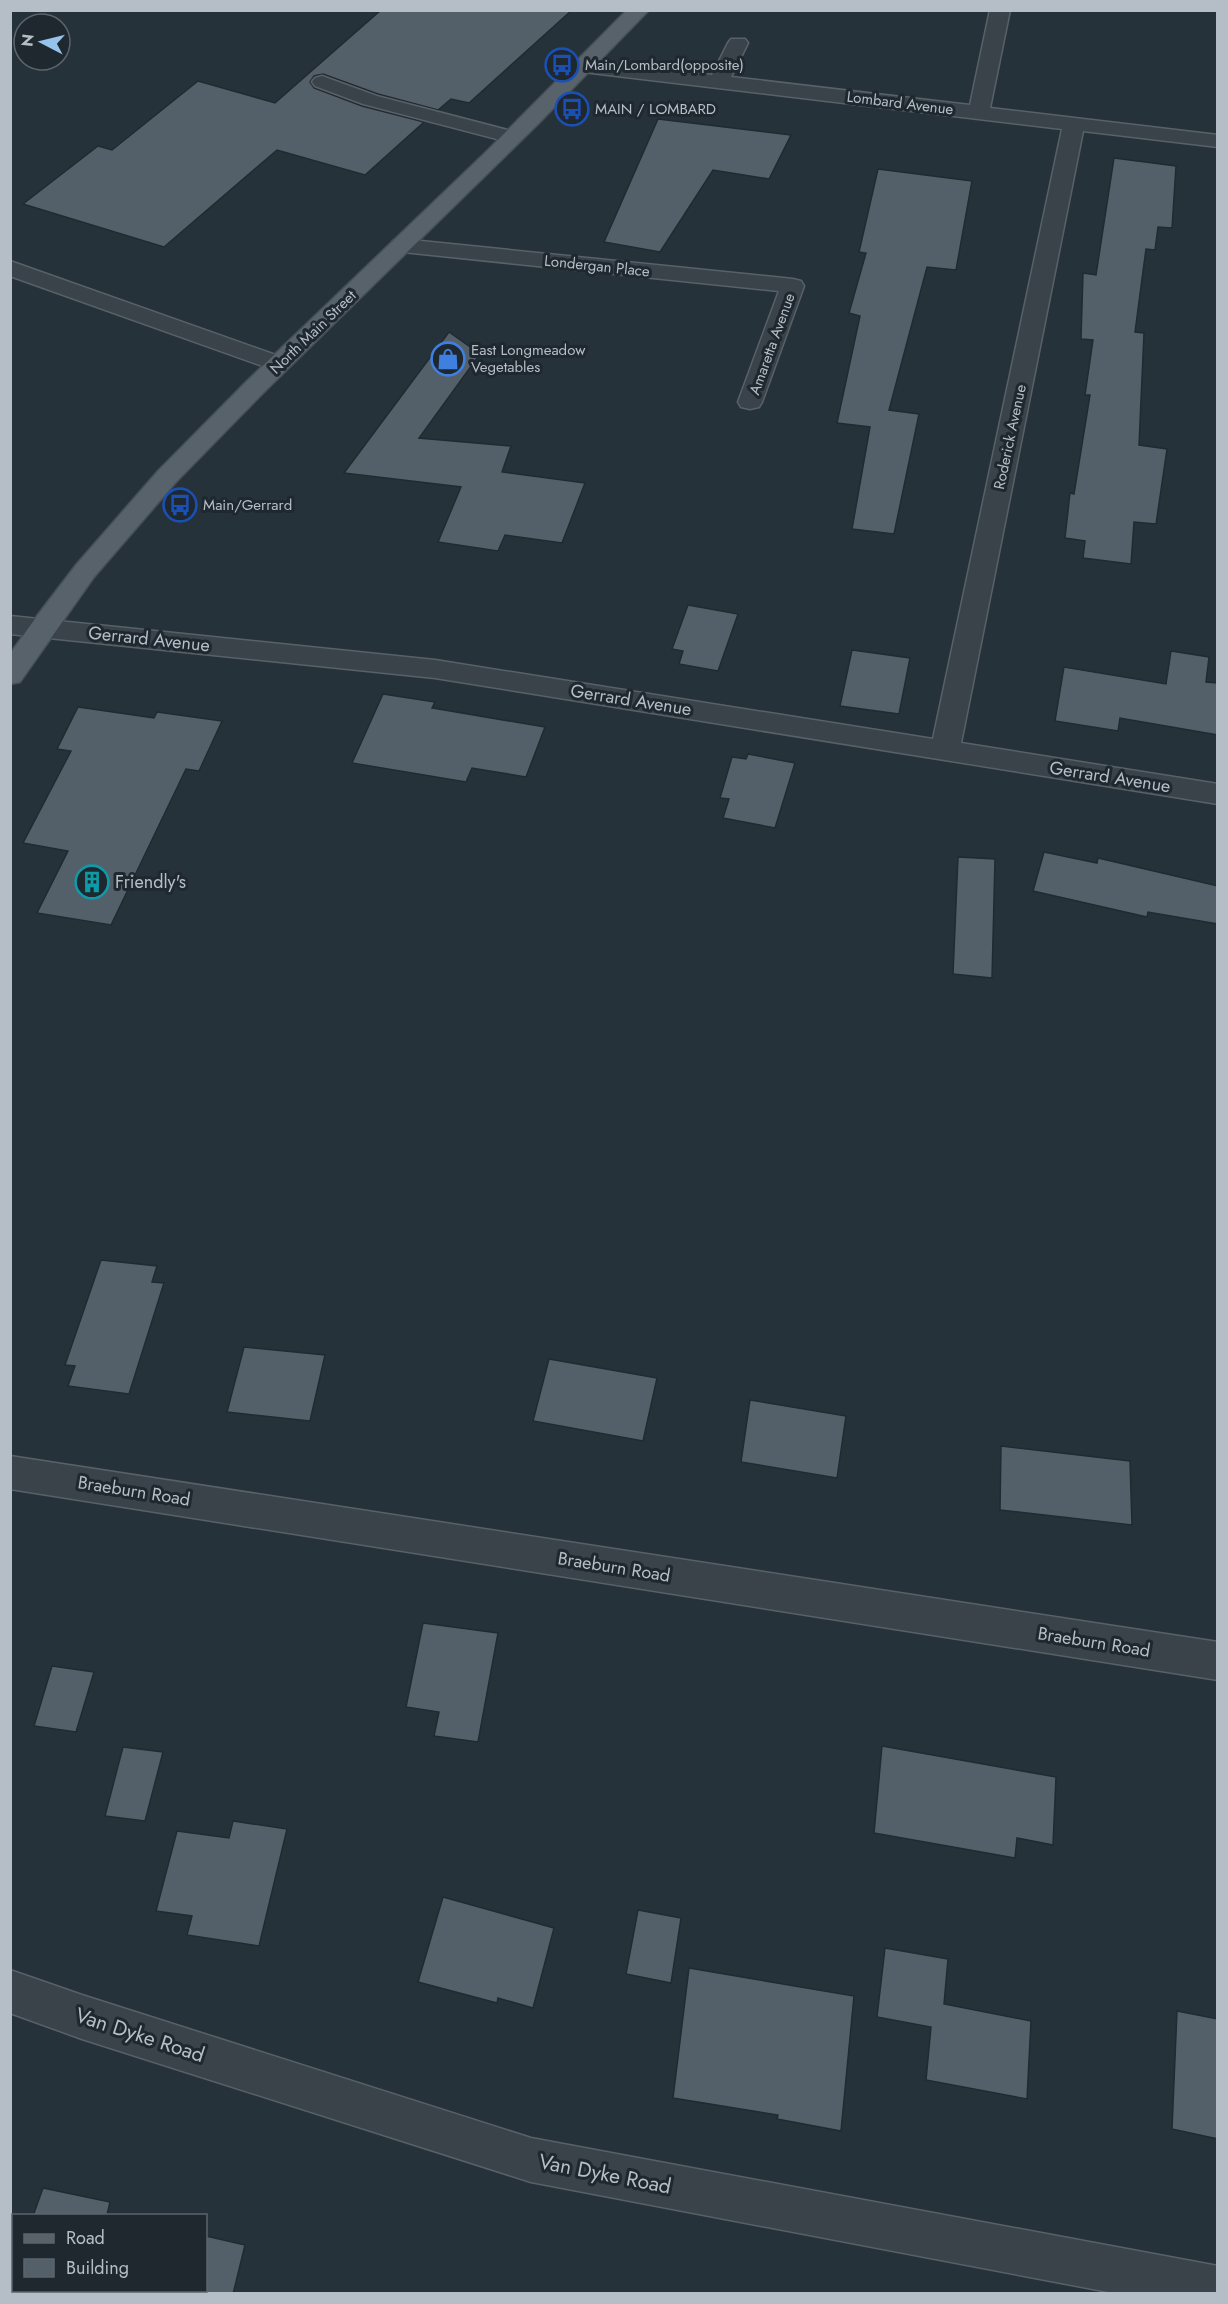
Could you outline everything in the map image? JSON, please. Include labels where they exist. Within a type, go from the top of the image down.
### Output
[{"type":"main road","name":"North Main Street","points":[[10,675],[41,627],[77,580],[160,482],[639,10]]},
{"type":"street","points":[[980,112],[1000,10]]},
{"type":"street","points":[[719,82],[738,43]]},
{"type":"street","name":"Lombard Avenue","points":[[583,66],[1218,141]]},
{"type":"street","points":[[322,82],[370,100],[512,137]]},
{"type":"street","name":"Roderick Avenue","points":[[945,750],[1074,124]]},
{"type":"street","name":"Londergan Place","points":[[401,246],[793,286]]},
{"type":"street","points":[[10,268],[279,364]]},
{"type":"street","name":"Amaretta Avenue","points":[[750,402],[793,286]]},
{"type":"street","name":"Gerrard Avenue","points":[[10,625],[435,669],[1218,794]]},
{"type":"street","name":"Braeburn Road","points":[[10,1472],[1218,1661]]},
{"type":"street","name":"Van Dyke Road","points":[[10,1991],[82,2017],[531,2160],[1218,2289]]},
{"type":"building","points":[[381,10],[572,10],[469,103],[451,99],[438,110],[378,94],[323,74],[314,76],[310,82],[314,88],[362,106],[424,122],[365,175],[277,150],[164,247],[23,204],[98,146],[112,150],[198,81],[275,103]]},
{"type":"building","points":[[658,119],[791,135],[769,179],[713,170],[660,252],[604,242]]},
{"type":"building","points":[[1114,158],[1176,166],[1172,228],[1158,227],[1155,250],[1146,249],[1135,332],[1144,333],[1139,445],[1167,449],[1156,524],[1134,522],[1131,564],[1083,558],[1085,541],[1065,538],[1070,493],[1074,494],[1090,395],[1085,395],[1093,340],[1081,339],[1083,273],[1096,275]]},
{"type":"building","points":[[878,169],[972,181],[956,270],[927,267],[889,410],[919,414],[894,534],[852,529],[870,427],[837,423],[860,316],[849,313],[866,253],[859,252]]},
{"type":"building","points":[[449,332],[480,354],[419,438],[511,446],[502,472],[585,483],[562,543],[505,535],[498,551],[438,542],[461,487],[344,473]]},
{"type":"building","points":[[688,605],[738,614],[718,671],[679,664],[683,651],[672,649]]},
{"type":"building","points":[[852,650],[910,658],[899,714],[840,706]]},
{"type":"building","points":[[1171,651],[1209,657],[1206,682],[1218,683],[1218,735],[1120,718],[1118,731],[1055,721],[1064,667],[1166,684]]},
{"type":"building","points":[[383,694],[435,702],[432,708],[545,727],[526,777],[472,768],[466,782],[352,763]]},
{"type":"building","points":[[78,707],[154,718],[157,712],[222,721],[199,771],[186,769],[111,925],[37,913],[68,851],[23,843],[71,751],[57,749]]},
{"type":"building","points":[[748,754],[795,763],[775,828],[723,818],[729,799],[720,798],[732,757],[746,759]]},
{"type":"building","points":[[1044,852],[1097,863],[1098,858],[1218,886],[1218,924],[1148,912],[1147,917],[1033,891]]},
{"type":"building","points":[[958,857],[995,859],[992,978],[953,974]]},
{"type":"building","points":[[101,1260],[157,1266],[152,1282],[164,1283],[129,1394],[68,1386],[75,1366],[65,1365]]},
{"type":"building","points":[[244,1347],[325,1355],[310,1421],[227,1412]]},
{"type":"building","points":[[549,1359],[657,1378],[643,1441],[533,1421]]},
{"type":"building","points":[[750,1400],[846,1416],[837,1478],[741,1462]]},
{"type":"building","points":[[1001,1446],[1130,1461],[1132,1525],[1000,1510]]},
{"type":"building","points":[[423,1623],[498,1633],[478,1742],[434,1736],[439,1712],[406,1707]]},
{"type":"building","points":[[52,1666],[94,1672],[76,1732],[34,1726]]},
{"type":"building","points":[[882,1746],[1056,1777],[1053,1845],[1017,1838],[1015,1858],[874,1833]]},
{"type":"building","points":[[123,1747],[163,1752],[145,1821],[105,1816]]},
{"type":"building","points":[[233,1821],[287,1829],[259,1946],[187,1935],[192,1916],[156,1911],[177,1831],[229,1838]]},
{"type":"building","points":[[443,1897],[554,1928],[533,2008],[498,1998],[497,2003],[418,1982]]},
{"type":"building","points":[[638,1910],[681,1918],[671,1983],[626,1974]]},
{"type":"building","points":[[885,1948],[948,1959],[944,2004],[1031,2021],[1027,2099],[926,2080],[931,2027],[877,2017]]},
{"type":"building","points":[[689,1968],[854,1996],[841,2131],[777,2119],[778,2115],[673,2098]]},
{"type":"building","points":[[1177,2011],[1218,2019],[1218,2139],[1172,2129]]},
{"type":"building","points":[[43,2188],[110,2202],[107,2214],[34,2214]]},
{"type":"building","points":[[207,2236],[245,2245],[233,2294],[10,2294],[12,2285],[12,2292],[207,2292]]},
{"type":"place","name":"Main/Lombard(opposite)","points":[[562,65]]},
{"type":"place","name":"MAIN / LOMBARD","points":[[572,109]]},
{"type":"place","name":"East Longmeadow Vegetables","points":[[448,359]]},
{"type":"place","name":"Main/Gerrard","points":[[180,505]]},
{"type":"place","name":"Friendly's","points":[[92,882]]}]
